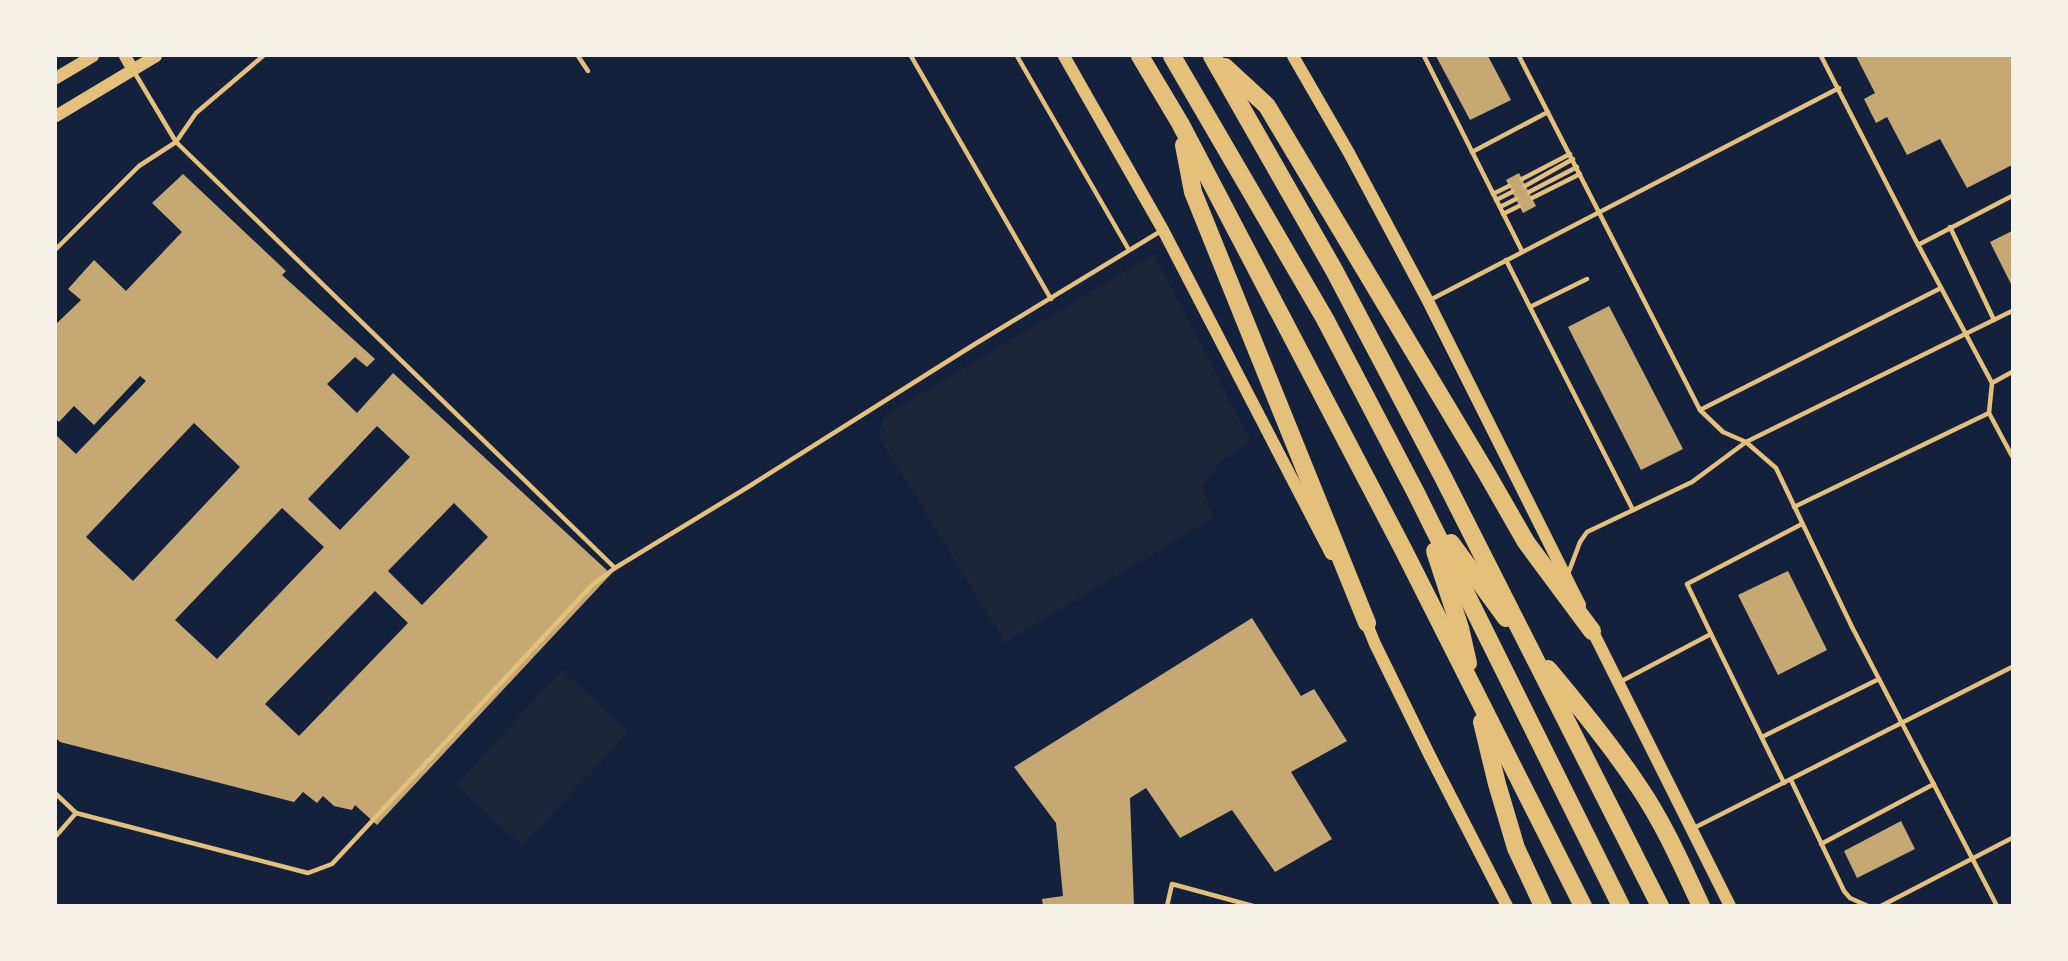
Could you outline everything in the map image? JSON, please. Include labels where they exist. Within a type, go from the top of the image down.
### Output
[{"type":"highway","points":[[1140,56],[1180,123],[1403,549],[1583,906]]},
{"type":"highway","points":[[1172,56],[1325,319],[1416,493],[1621,906]]},
{"type":"highway","points":[[1212,56],[1267,106],[1526,542],[1592,631]]},
{"type":"highway","points":[[1212,56],[1334,270],[1437,466],[1660,906]]},
{"type":"highway","points":[[1180,123],[1194,192],[1367,623]]},
{"type":"highway","points":[[1416,493],[1460,628],[1497,784],[1513,838],[1543,906]]},
{"type":"highway","points":[[1416,493],[1489,598],[1602,734],[1640,789],[1674,847],[1701,906]]},
{"type":"main road","points":[[56,78],[93,56]]},
{"type":"main road","points":[[125,56],[134,70]]},
{"type":"main road","points":[[56,116],[156,56]]},
{"type":"main road","points":[[1064,56],[1163,230],[1367,623],[1410,715],[1507,906]]},
{"type":"main road","points":[[1293,56],[1349,153],[1428,301],[1730,906]]},
{"type":"lane","points":[[56,249],[139,166],[176,142],[196,113],[263,56]]},
{"type":"lane","points":[[578,56],[588,71]]},
{"type":"lane","points":[[910,56],[1051,298]]},
{"type":"lane","points":[[1017,56],[1129,250]]},
{"type":"lane","points":[[1424,56],[1522,251]]},
{"type":"lane","points":[[1519,56],[1700,410],[1723,432],[1746,442],[1776,468],[1879,679],[1997,906]]},
{"type":"lane","points":[[1821,56],[1992,383],[1989,413],[2013,456]]},
{"type":"lane","points":[[134,70],[176,142],[615,568]]},
{"type":"lane","points":[[1428,301],[1839,88]]},
{"type":"lane","points":[[1472,152],[1548,112]]},
{"type":"lane","points":[[1522,179],[1572,157]]},
{"type":"lane","points":[[1526,186],[1572,157]]},
{"type":"lane","points":[[1529,192],[1577,167]]},
{"type":"lane","points":[[1532,198],[1580,174]]},
{"type":"lane","points":[[1493,194],[1509,186]]},
{"type":"lane","points":[[1496,200],[1512,192]]},
{"type":"lane","points":[[1918,245],[2013,196]]},
{"type":"lane","points":[[1500,207],[1516,199]]},
{"type":"lane","points":[[1503,214],[1519,206]]},
{"type":"lane","points":[[1950,228],[1994,320]]},
{"type":"lane","points":[[56,794],[76,813],[308,873],[332,864],[591,586],[615,568],[1163,230]]},
{"type":"lane","points":[[1506,260],[1633,510]]},
{"type":"lane","points":[[1530,307],[1587,279]]},
{"type":"lane","points":[[1700,410],[1941,288]]},
{"type":"lane","points":[[1567,577],[1583,535],[1692,482],[1746,442],[2013,311]]},
{"type":"lane","points":[[1992,383],[2013,372]]},
{"type":"lane","points":[[1794,507],[1989,413]]},
{"type":"lane","points":[[1784,783],[1687,584],[1802,524]]},
{"type":"lane","points":[[1618,683],[1711,634]]},
{"type":"lane","points":[[1692,829],[2013,668]]},
{"type":"lane","points":[[1762,737],[1879,679]]},
{"type":"lane","points":[[1791,780],[1844,891],[1850,898],[1868,906]]},
{"type":"lane","points":[[1821,844],[1934,784]]},
{"type":"lane","points":[[56,836],[76,813]]},
{"type":"lane","points":[[1881,906],[2013,838]]},
{"type":"lane","points":[[1167,906],[1172,884],[1253,906]]},
{"type":"shaded area","points":[[1154,254],[1251,441],[1221,460],[1203,486],[1213,518],[1005,642],[879,437],[884,416]]},
{"type":"shaded area","points":[[562,670],[629,732],[522,846],[455,785]]},
{"type":"building","points":[[1436,56],[1488,56],[1511,100],[1470,120]]},
{"type":"building","points":[[1856,56],[2012,56],[2012,165],[1967,188],[1940,139],[1907,155],[1887,117],[1876,123],[1864,99],[1875,93]]},
{"type":"building","points":[[1519,173],[1536,206],[1523,213],[1506,180]]},
{"type":"building","points":[[183,174],[286,271],[282,275],[375,359],[367,367],[355,357],[327,384],[357,413],[393,373],[611,574],[377,825],[355,805],[352,810],[334,806],[323,796],[317,803],[303,792],[294,802],[60,742],[56,738],[56,435],[76,454],[146,381],[140,376],[94,425],[74,406],[59,422],[56,419],[56,324],[81,300],[68,289],[94,260],[126,291],[182,232],[152,203]],"holes":[[[194,423],[240,467],[133,581],[86,537]],[[377,426],[410,457],[340,530],[308,499]],[[454,503],[488,537],[422,605],[388,571]],[[282,508],[324,547],[217,659],[175,620]],[[375,591],[408,623],[299,736],[265,704]]]},
{"type":"building","points":[[2012,231],[2012,286],[1990,242]]},
{"type":"building","points":[[1609,306],[1683,449],[1641,470],[1568,327]]},
{"type":"building","points":[[1788,571],[1827,650],[1778,675],[1738,595]]},
{"type":"building","points":[[1252,618],[1301,696],[1314,689],[1347,741],[1291,772],[1332,839],[1275,872],[1232,810],[1180,838],[1146,788],[1130,798],[1134,906],[1043,906],[1042,899],[1063,896],[1056,823],[1014,767]]},
{"type":"building","points":[[1901,821],[1915,849],[1857,878],[1844,851]]}]
